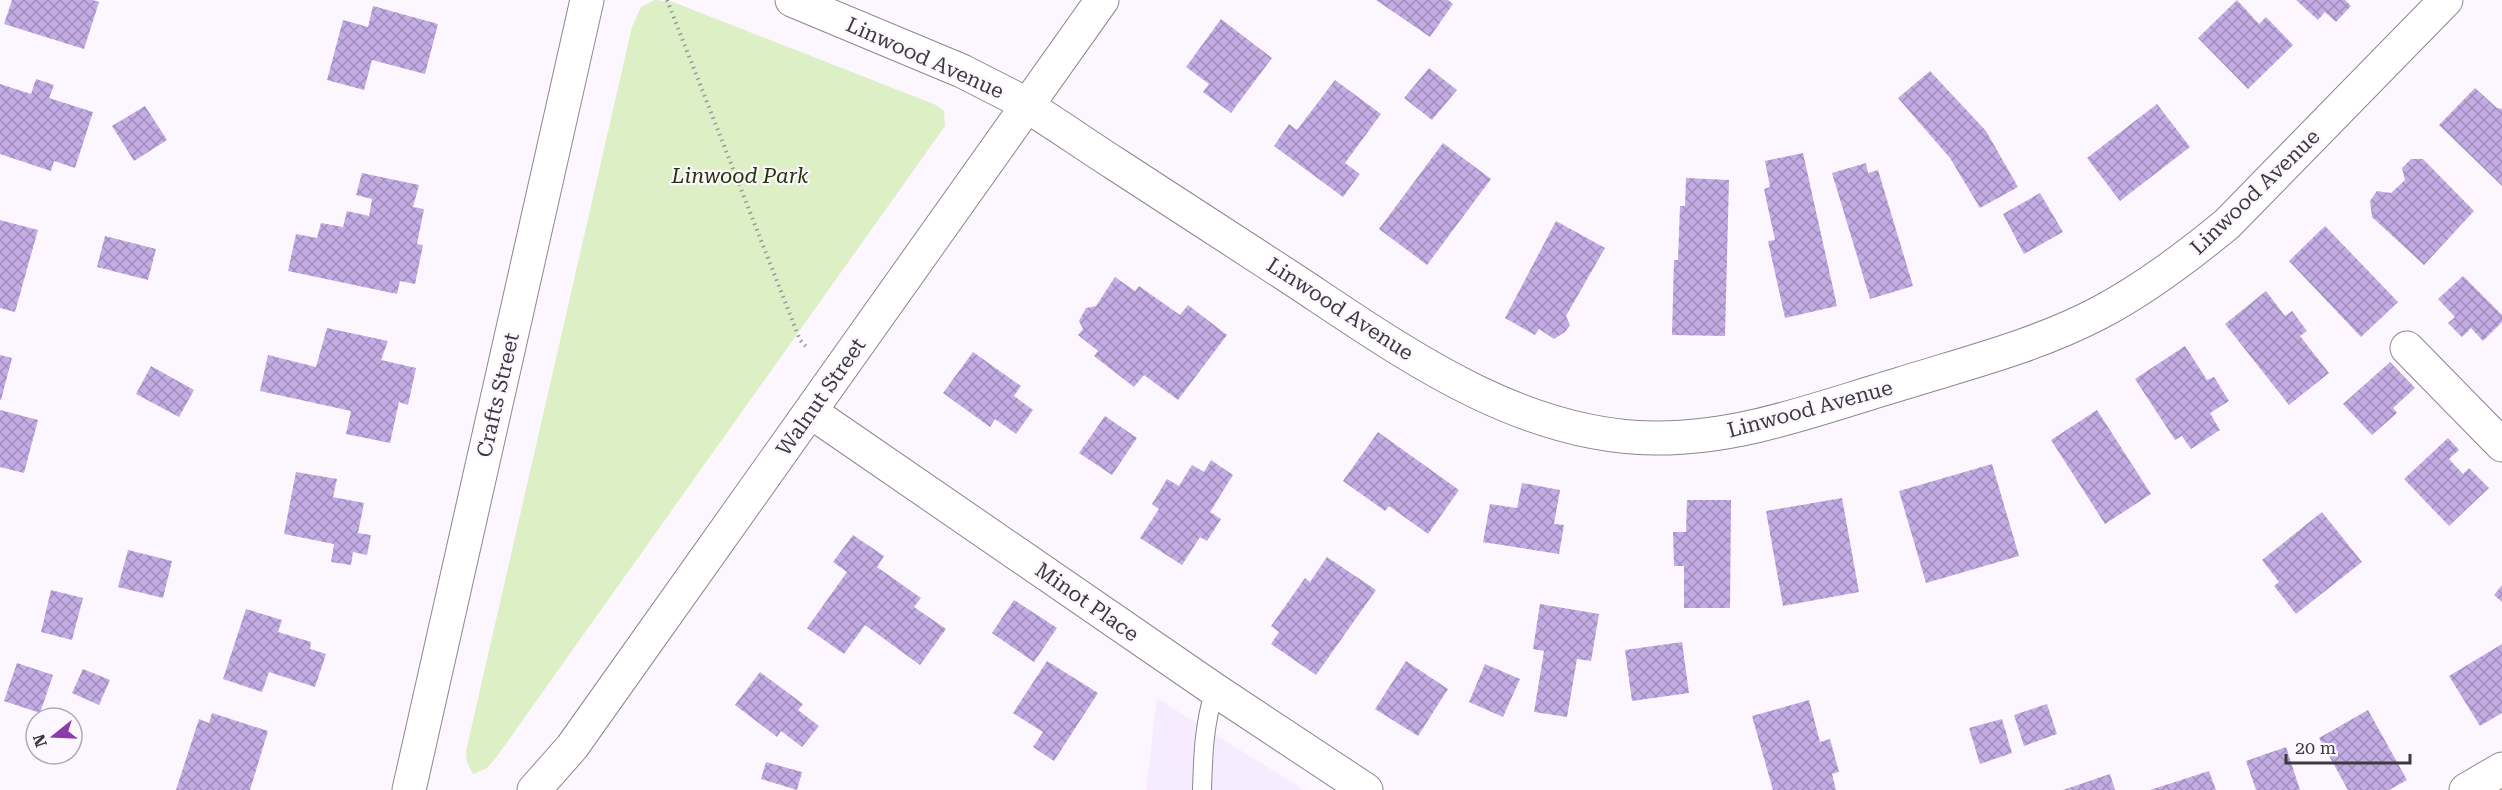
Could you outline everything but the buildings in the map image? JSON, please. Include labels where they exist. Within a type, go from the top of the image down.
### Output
[{"type":"street","name":"Crafts Street","points":[[409,790],[587,0]]},
{"type":"street","name":"Linwood Avenue","points":[[792,0],[978,78],[1028,106],[1383,339],[1481,393],[1532,414],[1604,434],[1653,438],[1702,436],[1775,422],[2020,347],[2072,326],[2130,295],[2189,255],[2227,224],[2446,0]]},
{"type":"street","name":"Walnut Street","points":[[534,790],[572,747],[1102,0]]},
{"type":"street","points":[[2407,348],[2502,445]]},
{"type":"street","name":"Minot Place","points":[[811,412],[1215,690],[1366,790]]},
{"type":"street","points":[[2466,790],[2502,769]]},
{"type":"lane","points":[[1202,790],[1204,740],[1208,711],[1215,690]]},
{"type":"path","points":[[667,0],[800,340],[802,344],[839,372]]},
{"type":"shaded area","points":[[1157,698],[1304,790],[1146,790]]},
{"type":"green space","name":"Linwood Park","points":[[655,0],[673,2],[936,105],[944,111],[945,126],[495,759],[487,768],[473,774],[467,762],[466,751],[632,27],[641,7]]}]
